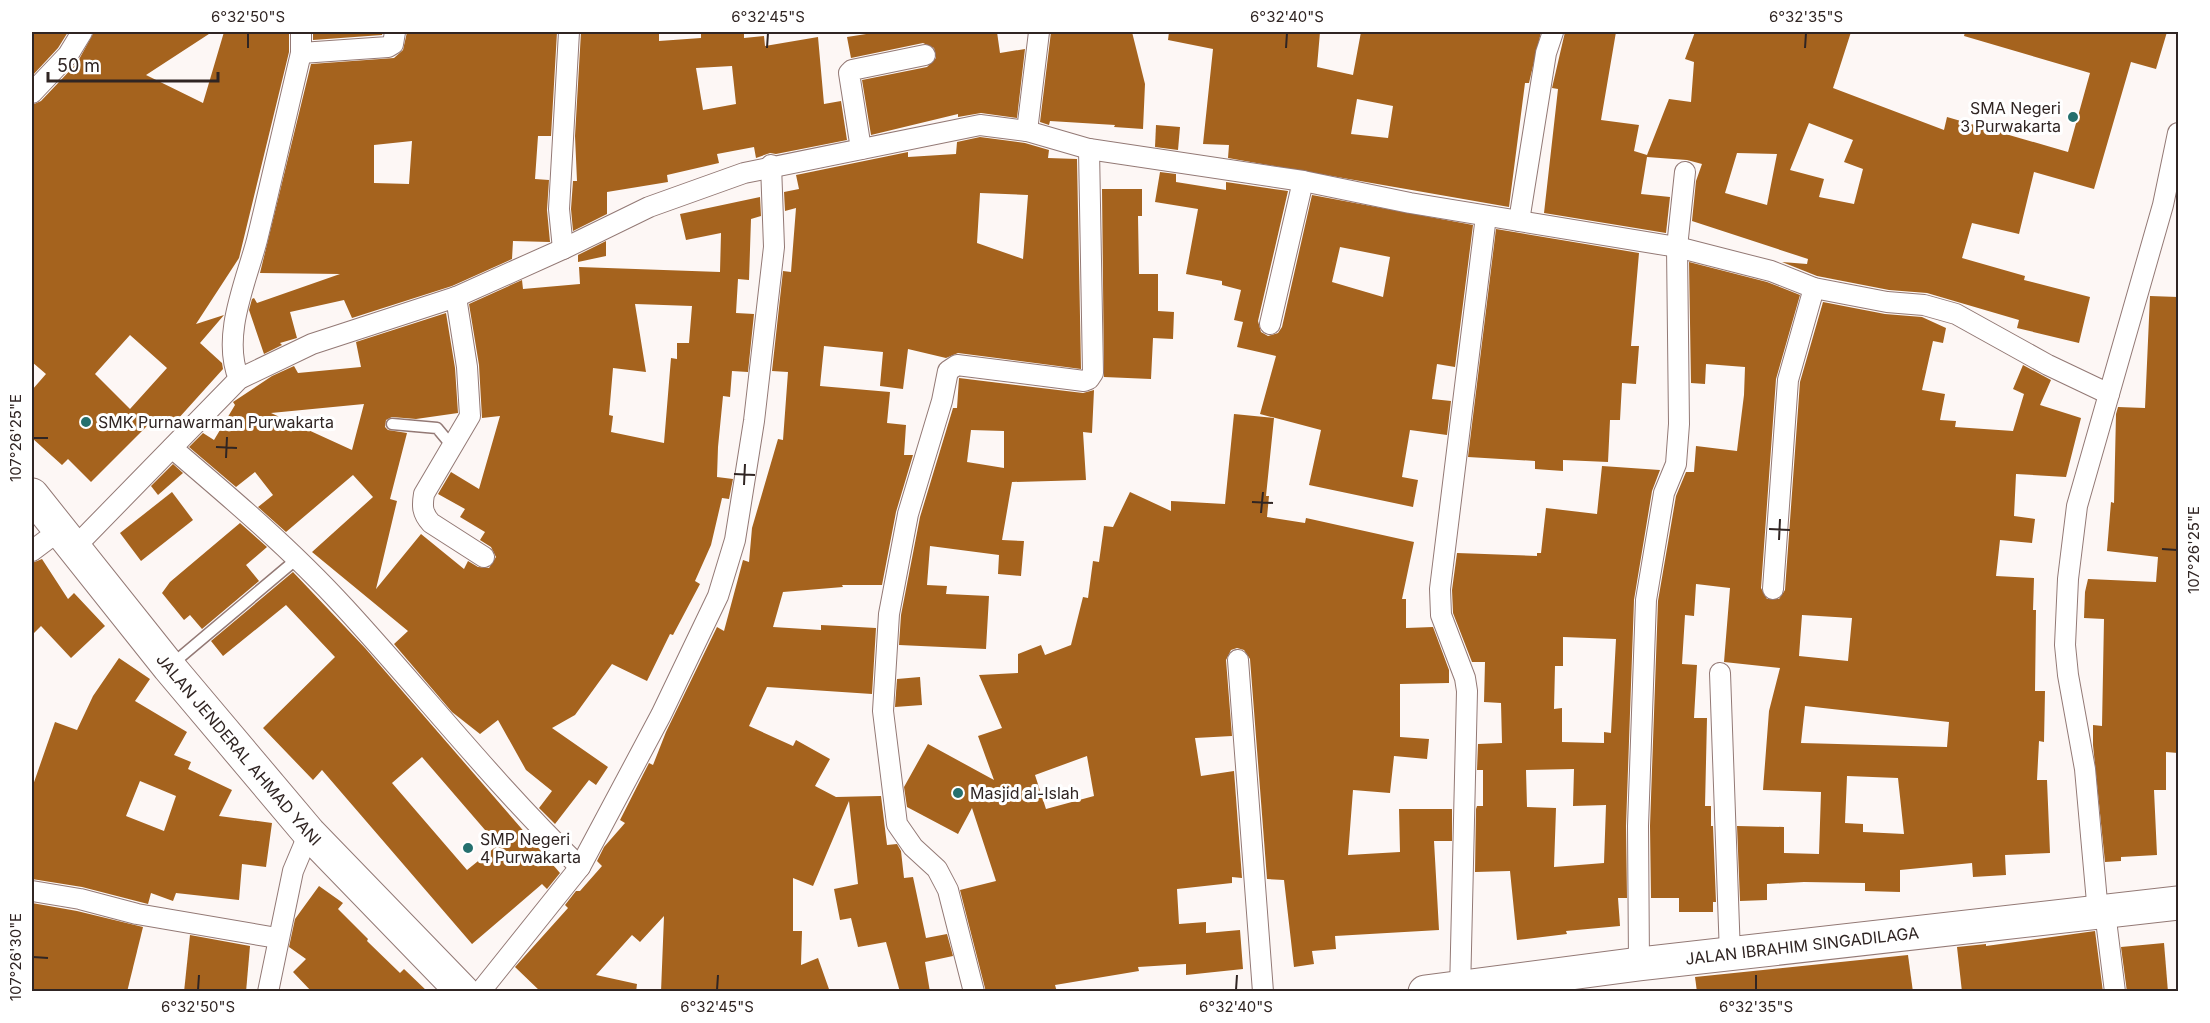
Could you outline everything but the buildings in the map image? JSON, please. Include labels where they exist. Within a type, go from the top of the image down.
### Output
[{"type":"highway","name":"JALAN JENDERAL AHMAD YANI","points":[[32,495],[169,667],[309,833],[463,992]]},
{"type":"highway","name":"JALAN IBRAHIM SINGADILAGA","points":[[1425,992],[1460,990],[1639,964],[2178,903]]},
{"type":"street","points":[[32,93],[68,55],[82,32]]},
{"type":"street","points":[[239,379],[233,357],[235,330],[245,278],[301,53],[301,32]]},
{"type":"street","points":[[301,53],[388,47],[393,44],[395,32]]},
{"type":"street","points":[[563,249],[559,209],[568,32]]},
{"type":"street","points":[[1027,131],[1039,32]]},
{"type":"street","points":[[1519,221],[1546,53],[1553,32]]},
{"type":"street","points":[[861,149],[849,74],[852,70],[925,55]]},
{"type":"street","points":[[32,550],[67,539],[172,448],[239,379],[312,344],[456,297],[649,207],[702,186],[771,165],[980,125],[1027,131],[1089,149],[1303,181],[1410,203],[1677,247],[1771,271],[1814,288],[1887,302],[1924,305],[1956,314],[2048,365],[2109,394]]},
{"type":"street","points":[[2115,992],[2102,913],[2085,769],[2068,675],[2065,645],[2068,579],[2077,506],[2163,205],[2178,133]]},
{"type":"street","points":[[974,992],[948,891],[937,869],[913,847],[897,824],[883,711],[889,614],[908,514],[942,401],[948,370],[957,365],[1084,381],[1089,380],[1093,373],[1089,149]]},
{"type":"street","points":[[480,992],[580,867],[666,705],[718,596],[735,540],[754,421],[774,247],[771,165]]},
{"type":"street","points":[[1639,964],[1638,826],[1647,600],[1664,493],[1676,464],[1679,424],[1677,247],[1685,172]]},
{"type":"street","points":[[1270,324],[1303,181]]},
{"type":"street","points":[[1460,990],[1467,691],[1465,678],[1441,615],[1440,589],[1486,216]]},
{"type":"street","points":[[1773,589],[1788,380],[1814,288]]},
{"type":"street","points":[[456,297],[471,402],[470,416],[424,494],[422,505],[425,516],[442,531],[484,557]]},
{"type":"street","points":[[172,448],[298,558],[543,831],[580,867]]},
{"type":"street","points":[[1238,660],[1263,992]]},
{"type":"street","points":[[1720,673],[1730,955]]},
{"type":"street","points":[[268,992],[277,938],[293,871],[309,833]]},
{"type":"street","points":[[32,891],[80,899],[136,915],[277,938]]},
{"type":"lane","points":[[392,424],[437,428],[452,446]]},
{"type":"lane","points":[[169,667],[298,558]]},
{"type":"place","name":"SMA Negeri 3 Purwakarta","points":[[2073,117]]},
{"type":"place","name":"SMK Purnawarman Purwakarta","points":[[86,422]]},
{"type":"place","name":"Masjid al-Islah","points":[[958,793]]},
{"type":"place","name":"SMP Negeri 4 Purwakarta","points":[[468,848]]}]
